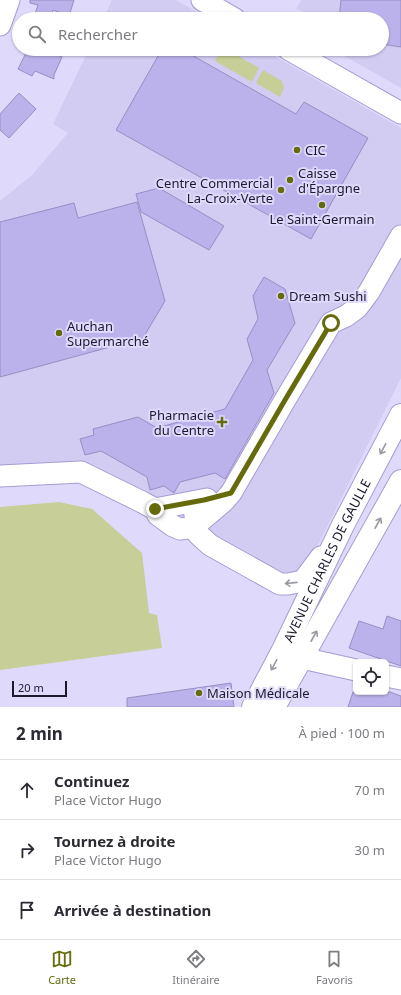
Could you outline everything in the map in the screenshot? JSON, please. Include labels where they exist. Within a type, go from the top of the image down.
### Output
[{"type":"main road","name":"AVENUE CHARLES DE GAULLE","points":[[253,707],[284,648],[343,525],[401,415]]},
{"type":"main road","name":"AVENUE CHARLES DE GAULLE","points":[[274,707],[401,481]]},
{"type":"street","points":[[0,25],[9,0]]},
{"type":"street","points":[[207,1],[224,12]]},
{"type":"street","points":[[300,56],[401,113]]},
{"type":"street","points":[[0,476],[82,472],[155,509],[158,515],[173,526],[180,529],[189,528],[196,524],[223,502],[231,493],[331,323],[358,308],[369,292],[401,236]]},
{"type":"street","points":[[155,509],[231,493]]},
{"type":"street","points":[[193,502],[198,534],[210,545],[280,584],[303,581],[343,525]]},
{"type":"street","points":[[302,658],[353,669]]},
{"type":"street","points":[[389,677],[401,679]]},
{"type":"shaded area","points":[[112,0],[176,0],[197,12],[106,12]]},
{"type":"shaded area","points":[[301,0],[401,0],[401,88],[344,56],[389,56],[389,12],[304,12],[296,9]]},
{"type":"shaded area","points":[[86,56],[274,56],[401,128],[401,378],[293,595],[51,465],[0,465],[0,201],[32,175],[68,133],[53,124]]},
{"type":"green space","points":[[218,56],[238,56],[259,68],[252,82],[215,61]]},
{"type":"green space","points":[[263,70],[282,81],[284,88],[280,97],[256,83]]},
{"type":"green space","points":[[59,502],[92,509],[142,553],[149,613],[157,615],[162,648],[0,670],[0,507]]},
{"type":"building","points":[[30,0],[74,0],[70,12],[58,12],[53,10],[52,12],[36,12],[38,5],[30,3]]},
{"type":"building","points":[[341,0],[401,0],[401,47],[389,45],[389,12],[340,12]]},
{"type":"building","points":[[24,56],[62,57],[54,75],[54,79],[35,71],[32,76],[18,69]]},
{"type":"building","name":"Centre Commercial La-Croix-Verte","points":[[158,56],[193,56],[296,114],[304,102],[368,138],[311,239],[116,130]]},
{"type":"building","points":[[19,93],[36,109],[9,138],[0,130],[0,114]]},
{"type":"building","points":[[159,188],[224,226],[209,250],[141,212],[136,194]]},
{"type":"building","points":[[137,202],[165,301],[143,338],[0,377],[0,222],[74,203],[78,218]]},
{"type":"building","points":[[264,277],[285,289],[295,323],[267,370],[274,393],[225,479],[215,473],[180,482],[174,493],[164,486],[150,490],[147,477],[101,451],[85,455],[80,439],[94,435],[93,429],[138,417],[157,428],[225,409],[253,360],[247,339],[258,319],[253,296]]},
{"type":"building","points":[[387,616],[401,621],[401,666],[389,662],[389,659],[381,659],[349,648],[359,621],[383,629]]},
{"type":"building","name":"Maison Médicale","points":[[231,683],[234,707],[127,707],[127,698]]},
{"type":"building","points":[[353,692],[353,695],[389,695],[390,692],[401,696],[401,707],[348,707]]},
{"type":"place","name":"CIC","points":[[297,150]]},
{"type":"place","name":"Caisse d'Épargne","points":[[290,180]]},
{"type":"place","name":"Centre Commercial La-Croix-Verte","points":[[281,190]]},
{"type":"place","name":"Le Saint-Germain","points":[[322,205]]},
{"type":"place","name":"Dream Sushi","points":[[281,296]]},
{"type":"place","name":"Auchan Supermarché","points":[[59,333]]},
{"type":"place","name":"Pharmacie du Centre","points":[[222,422]]},
{"type":"place","name":"Maison Médicale","points":[[199,693]]},
{"type":"route","points":[[155,509],[204,500],[231,493],[331,323]]}]
